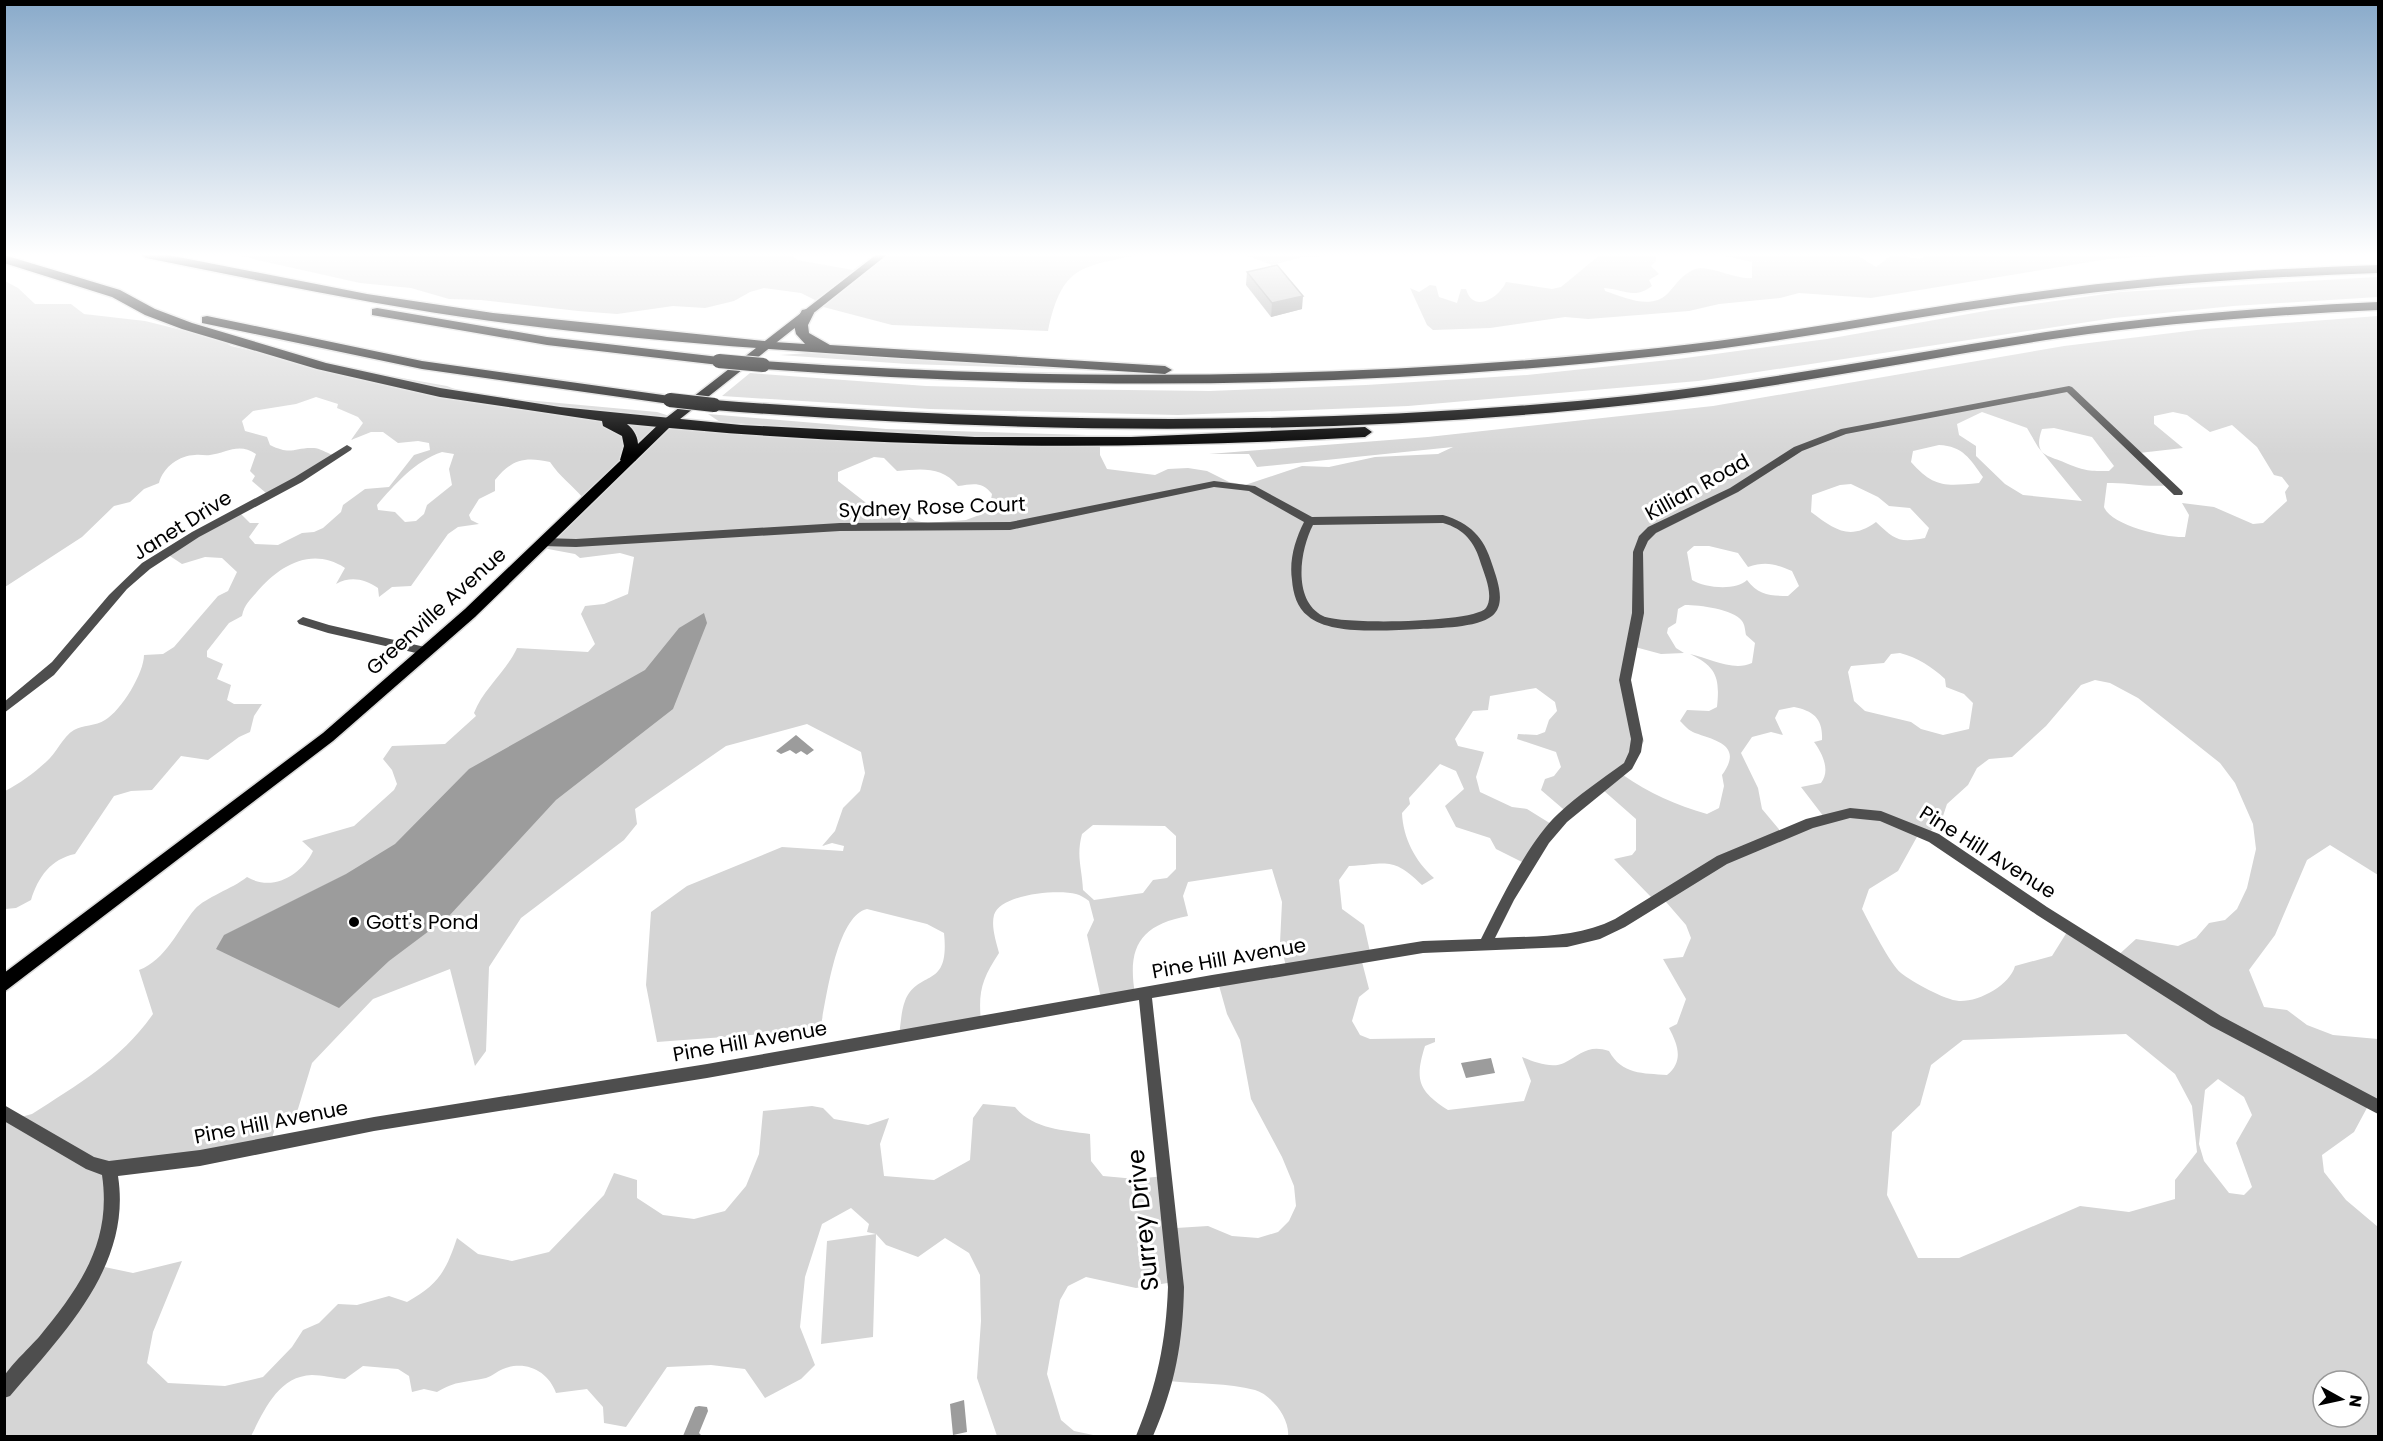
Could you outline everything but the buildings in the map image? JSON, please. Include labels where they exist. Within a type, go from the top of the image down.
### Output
[{"type":"highway","points":[[178,321],[308,362],[400,385],[554,410],[666,424],[928,441],[1059,443],[1207,440],[1353,433],[1548,416],[1640,405],[1709,390]]},
{"type":"highway","points":[[215,321],[390,360],[551,385],[714,405],[964,420],[1248,423],[1486,413],[1709,390],[2122,326],[2170,321]]},
{"type":"highway","points":[[431,321],[558,342],[763,365],[899,375],[1032,380],[1175,381],[1347,377],[1551,364],[1682,350],[1876,321]]},
{"type":"highway","points":[[551,321],[765,345],[1102,367],[1347,377]]},
{"type":"highway","points":[[802,321],[800,330],[811,342],[919,354]]},
{"type":"highway","points":[[554,410],[575,418],[622,427],[631,438],[628,460]]},
{"type":"main road","name":"Greenville Avenue","points":[[4,984],[298,761],[426,651],[666,424],[796,321]]},
{"type":"street","name":"Killian Road","points":[[1486,942],[1509,896],[1544,839],[1562,818],[1628,766],[1635,752],[1637,739],[1625,680],[1638,613],[1638,552],[1643,539],[1652,530],[1734,490],[1798,449],[1844,431],[2069,389],[2178,493]]},
{"type":"street","name":"Janet Drive","points":[[4,709],[46,676],[111,600],[146,567],[219,522],[320,469],[347,448]]},
{"type":"street","name":"Sydney Rose Court","points":[[543,542],[576,543],[840,527],[1010,526],[1214,484],[1251,488],[1310,521]]},
{"type":"street","points":[[1443,519],[1461,524],[1475,537],[1484,553],[1493,588],[1494,604],[1488,613],[1478,619],[1361,626],[1334,625],[1318,619],[1306,608],[1296,574],[1296,555],[1301,534],[1310,521],[1443,519]]},
{"type":"street","points":[[303,621],[426,651]]},
{"type":"street","name":"Pine Hill Avenue","points":[[4,1112],[91,1164],[109,1169],[200,1158],[374,1124],[707,1071],[1423,947],[1486,942],[1567,941],[1600,933],[1722,860],[1832,816],[1866,813],[1902,822],[1934,838],[2042,911],[2216,1021],[2379,1107]]},
{"type":"street","name":"Surrey Drive","points":[[1145,994],[1176,1287],[1176,1332],[1171,1365],[1145,1437]]},
{"type":"street","points":[[4,1390],[74,1303],[93,1273],[112,1221],[113,1192],[109,1169]]},
{"type":"shaded area","points":[[5,321],[146,321],[222,340],[231,346],[266,354],[447,386],[457,390],[466,399],[526,400],[657,412],[679,419],[744,428],[1100,444],[1100,455],[1107,469],[1155,475],[1168,469],[1188,468],[1207,471],[1229,482],[1245,485],[1302,466],[1329,467],[1375,457],[1438,454],[1453,447],[1257,467],[1249,454],[1209,454],[1428,437],[1713,406],[2064,346],[2205,329],[2308,321],[2378,321],[2378,875],[2330,845],[2307,860],[2275,935],[2249,970],[2264,1007],[2287,1010],[2307,1025],[2333,1035],[2378,1039],[2378,1111],[2368,1106],[2354,1132],[2322,1155],[2324,1172],[2346,1200],[2378,1227],[2378,1436],[1288,1436],[1286,1422],[1279,1409],[1268,1397],[1255,1390],[1169,1381],[1174,1282],[1136,1288],[1086,1277],[1068,1286],[1060,1300],[1047,1374],[1061,1420],[1074,1431],[1098,1436],[997,1436],[977,1378],[981,1321],[980,1275],[969,1253],[945,1238],[918,1257],[886,1245],[876,1234],[867,1232],[869,1224],[851,1208],[822,1224],[805,1277],[800,1327],[815,1365],[801,1379],[765,1398],[745,1369],[711,1365],[667,1367],[626,1427],[604,1423],[603,1407],[587,1389],[556,1393],[542,1373],[528,1367],[520,1366],[501,1370],[486,1378],[456,1384],[437,1392],[424,1389],[412,1392],[409,1376],[398,1369],[363,1366],[345,1379],[312,1375],[290,1381],[274,1396],[251,1436],[5,1436],[4,1112],[21,1117],[32,1114],[98,1070],[127,1045],[153,1014],[139,970],[164,952],[200,905],[247,877],[266,883],[285,879],[301,868],[313,851],[302,841],[354,826],[394,790],[397,784],[392,770],[383,759],[392,746],[445,744],[476,716],[474,713],[478,704],[517,648],[588,652],[595,644],[581,614],[585,606],[604,604],[628,594],[634,557],[620,553],[580,558],[575,554],[532,546],[583,498],[550,462],[533,459],[519,461],[501,473],[495,480],[495,491],[479,499],[469,515],[471,520],[479,524],[458,527],[448,534],[411,586],[392,587],[379,597],[378,588],[368,582],[352,579],[336,584],[345,568],[332,562],[308,559],[285,567],[265,583],[247,603],[242,616],[229,623],[207,651],[207,657],[223,664],[217,679],[231,685],[227,700],[234,704],[262,704],[254,716],[250,732],[239,737],[208,760],[181,756],[152,790],[131,791],[114,796],[75,854],[59,860],[47,870],[37,884],[31,900],[16,908],[5,909],[5,791],[46,762],[70,733],[77,728],[101,722],[118,709],[136,681],[144,655],[163,654],[174,647],[218,596],[228,591],[237,572],[222,558],[205,557],[182,564],[164,552],[238,511],[250,523],[259,523],[249,537],[255,544],[278,545],[302,533],[314,532],[323,528],[341,512],[343,505],[365,489],[389,487],[414,455],[430,450],[429,443],[418,441],[398,443],[383,432],[371,432],[351,440],[363,423],[358,417],[337,408],[338,404],[316,397],[296,404],[253,411],[242,421],[245,431],[267,437],[270,445],[277,448],[288,451],[316,448],[333,455],[319,466],[266,493],[252,481],[255,476],[250,471],[256,454],[250,451],[233,449],[210,455],[189,456],[168,467],[159,483],[144,489],[130,502],[114,506],[82,537],[5,587]],"holes":[[[1982,412],[2027,428],[2038,447],[2082,501],[2023,495],[2005,484],[1976,456],[1976,446],[1959,435],[1957,424]],[[2173,412],[2187,415],[2210,432],[2232,425],[2257,447],[2274,475],[2282,477],[2289,486],[2285,492],[2287,501],[2263,523],[2253,524],[2214,507],[2182,503],[2189,515],[2185,537],[2140,530],[2117,520],[2104,507],[2107,483],[2169,485],[2139,453],[2183,448],[2154,424],[2154,416]],[[2054,428],[2092,437],[2114,466],[2109,471],[2092,471],[2044,454],[2039,445],[2042,429]],[[1939,445],[1954,448],[1970,459],[1983,477],[1979,483],[1957,485],[1934,481],[1911,462],[1913,451]],[[442,452],[454,454],[449,469],[452,485],[427,505],[424,514],[416,521],[405,522],[395,512],[378,510],[377,505],[398,481],[414,467]],[[874,457],[884,458],[897,471],[930,470],[945,475],[958,486],[981,485],[992,494],[990,505],[982,514],[966,520],[928,523],[915,521],[901,511],[874,509],[838,481],[838,472]],[[1851,484],[1878,497],[1889,506],[1910,508],[1929,528],[1925,538],[1898,539],[1876,522],[1858,531],[1843,531],[1811,512],[1812,495],[1840,485]],[[1694,546],[1709,546],[1738,553],[1748,567],[1770,564],[1792,571],[1799,586],[1788,596],[1782,596],[1760,592],[1747,580],[1736,586],[1728,587],[1698,583],[1692,580],[1687,552]],[[1685,605],[1731,613],[1742,621],[1746,635],[1755,643],[1752,663],[1745,665],[1729,665],[1690,654],[1706,664],[1715,674],[1718,688],[1717,707],[1709,711],[1687,710],[1680,721],[1693,732],[1725,746],[1730,757],[1722,775],[1724,786],[1719,808],[1707,814],[1663,798],[1623,775],[1644,741],[1636,720],[1627,677],[1635,647],[1661,654],[1684,653],[1676,648],[1667,633],[1668,628],[1676,623],[1678,609]],[[1900,653],[1929,666],[1945,679],[1946,687],[1964,694],[1973,703],[1969,729],[1943,735],[1921,729],[1911,722],[1865,711],[1854,701],[1848,672],[1851,666],[1884,663],[1891,654]],[[2095,680],[2110,683],[2138,698],[2220,763],[2235,783],[2253,824],[2256,849],[2247,888],[2237,909],[2225,920],[2209,923],[2196,938],[2178,946],[2136,939],[2114,959],[2067,932],[2052,956],[2015,966],[2007,980],[2000,986],[1975,999],[1953,1000],[1929,990],[1901,973],[1880,943],[1862,909],[1869,889],[1898,871],[1918,835],[1927,836],[1943,816],[1947,804],[1968,785],[1977,768],[1989,759],[2012,757],[2046,726],[2081,685]],[[1536,688],[1555,702],[1557,711],[1549,720],[1545,732],[1537,735],[1518,734],[1517,739],[1556,752],[1561,767],[1554,776],[1545,779],[1541,790],[1569,814],[1603,790],[1636,819],[1636,850],[1632,855],[1614,859],[1651,897],[1660,895],[1686,925],[1691,938],[1683,957],[1663,959],[1686,999],[1677,1024],[1669,1028],[1678,1053],[1676,1064],[1667,1075],[1627,1069],[1620,1065],[1609,1051],[1602,1049],[1590,1049],[1559,1065],[1537,1063],[1522,1057],[1531,1081],[1524,1101],[1448,1110],[1425,1091],[1420,1077],[1425,1046],[1435,1042],[1435,1038],[1370,1039],[1360,1035],[1352,1021],[1359,997],[1369,989],[1361,958],[1370,952],[1364,925],[1342,909],[1339,880],[1349,866],[1381,863],[1396,866],[1422,885],[1434,878],[1411,849],[1402,813],[1410,804],[1409,798],[1440,764],[1456,771],[1464,789],[1445,806],[1456,827],[1490,838],[1496,849],[1528,865],[1556,827],[1527,809],[1512,807],[1480,792],[1476,777],[1484,752],[1458,746],[1455,739],[1473,711],[1488,710],[1490,696]],[[1794,707],[1816,717],[1821,727],[1822,740],[1814,742],[1825,767],[1821,783],[1801,787],[1824,817],[1782,833],[1762,809],[1758,788],[1741,753],[1752,737],[1771,732],[1783,735],[1775,718],[1779,710]],[[807,724],[861,752],[865,773],[860,791],[843,808],[835,831],[822,846],[832,843],[844,846],[843,851],[782,847],[687,886],[651,912],[646,985],[657,1042],[820,1030],[829,981],[840,943],[847,927],[856,915],[867,909],[927,924],[944,933],[945,951],[942,963],[938,971],[911,991],[905,1001],[899,1034],[981,1022],[982,986],[999,953],[993,929],[994,915],[1007,902],[1030,895],[1068,893],[1079,895],[1089,901],[1094,920],[1087,935],[1101,998],[1135,994],[1133,963],[1140,941],[1158,925],[1188,916],[1183,896],[1188,882],[1272,869],[1282,902],[1280,943],[1286,966],[1218,982],[1227,1014],[1240,1040],[1251,1099],[1282,1157],[1294,1186],[1296,1206],[1289,1221],[1278,1232],[1258,1238],[1232,1236],[1208,1226],[1176,1228],[1164,1176],[1136,1179],[1103,1176],[1091,1161],[1090,1134],[1059,1130],[1040,1124],[1022,1114],[1015,1107],[983,1104],[973,1118],[970,1160],[934,1180],[884,1176],[880,1144],[889,1118],[868,1125],[834,1119],[823,1108],[812,1106],[763,1111],[759,1154],[746,1186],[725,1211],[694,1219],[663,1215],[637,1198],[637,1180],[614,1173],[604,1195],[549,1252],[512,1261],[478,1254],[457,1238],[445,1268],[427,1289],[407,1302],[389,1296],[357,1305],[338,1304],[319,1323],[303,1330],[292,1347],[263,1377],[225,1386],[168,1383],[147,1363],[153,1332],[182,1261],[133,1273],[95,1265],[114,1173],[272,1138],[276,1125],[294,1122],[312,1063],[373,999],[450,969],[475,1066],[486,1051],[489,967],[521,918],[624,840],[637,824],[635,809],[726,746]],[[1093,825],[1165,826],[1176,836],[1176,869],[1167,878],[1153,880],[1143,893],[1094,900],[1083,890],[1079,849],[1082,834]],[[2126,1034],[2175,1074],[2192,1106],[2197,1152],[2175,1180],[2175,1199],[2129,1212],[2080,1206],[1959,1258],[1918,1258],[1887,1195],[1892,1132],[1920,1105],[1931,1065],[1963,1040]],[[2218,1079],[2244,1097],[2252,1115],[2236,1143],[2252,1187],[2244,1195],[2229,1193],[2204,1161],[2199,1144],[2205,1090]]]},
{"type":"shaded area","points":[[878,321],[1051,321],[1048,331],[892,325]]},
{"type":"shaded area","points":[[1425,321],[1536,321],[1490,328],[1433,330]]},
{"type":"shaded area","points":[[1927,321],[2093,321],[1698,381],[1408,406],[1178,415],[930,409],[722,396],[750,373],[926,386],[1045,389],[1210,391],[1366,385],[1527,375],[1678,359],[1827,339]]},
{"type":"shaded area","points":[[808,353],[1098,370],[908,364],[780,355]]},
{"type":"shaded area","points":[[708,414],[886,429],[1087,435],[949,436],[812,429],[720,422]]},
{"type":"shaded area","points":[[704,613],[707,623],[673,709],[556,800],[449,916],[389,961],[339,1008],[216,949],[224,935],[346,874],[395,844],[469,769],[645,670],[679,628]]},
{"type":"shaded area","points":[[796,735],[814,750],[807,755],[801,751],[796,754],[790,750],[781,754],[776,751]]},
{"type":"shaded area","points":[[1491,1058],[1495,1073],[1466,1078],[1461,1063]]},
{"type":"shaded area","points":[[876,1234],[873,1337],[821,1344],[827,1241]]},
{"type":"shaded area","points":[[964,1400],[967,1432],[953,1435],[950,1404]]},
{"type":"shaded area","points":[[695,1407],[707,1407],[708,1411],[699,1433],[702,1436],[683,1436]]},
{"type":"place","name":"Gott's Pond","points":[[354,922]]}]
